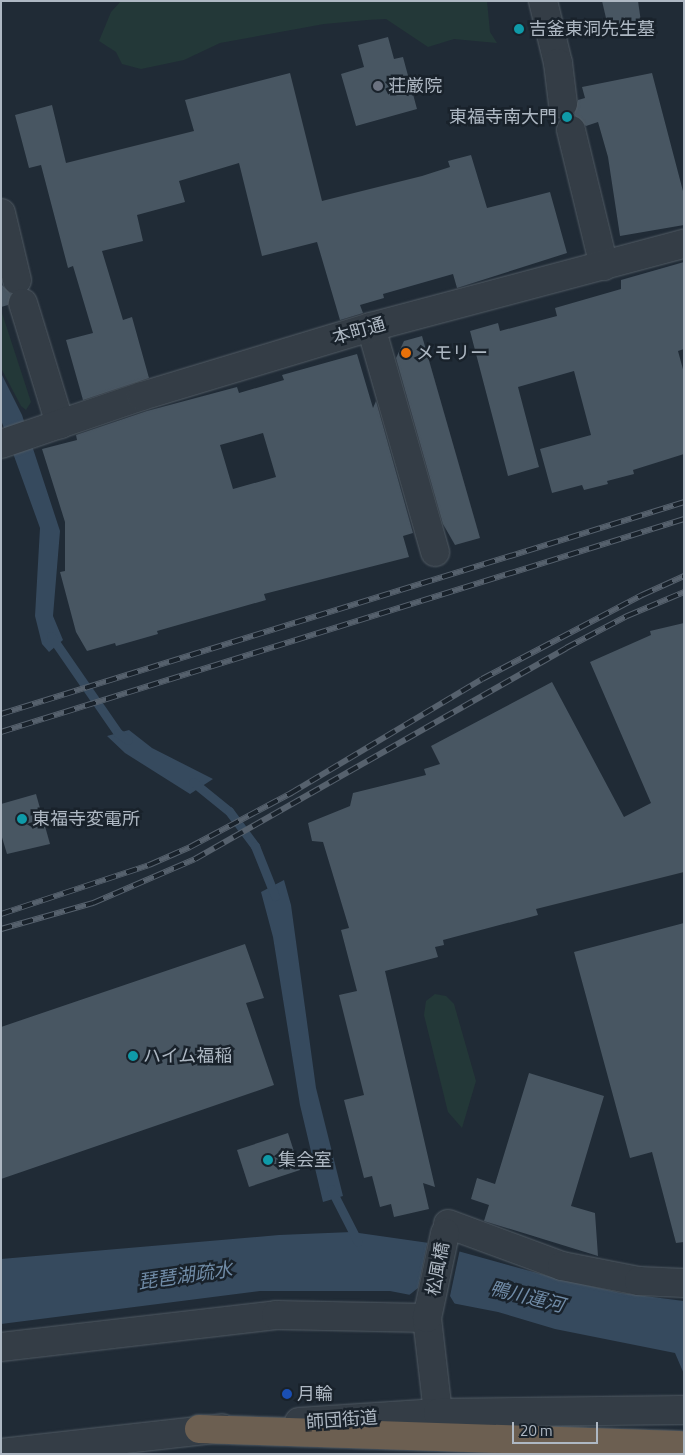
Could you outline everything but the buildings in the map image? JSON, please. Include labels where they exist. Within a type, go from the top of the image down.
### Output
[{"type":"highway","points":[[199,1429],[682,1445]]},
{"type":"highway","points":[[527,1454],[682,1445]]},
{"type":"street","points":[[544,1],[558,63],[563,104]]},
{"type":"street","points":[[571,130],[604,266]]},
{"type":"street","points":[[1,213],[20,291],[49,428]]},
{"type":"street","name":"本町通","points":[[2,444],[371,327],[684,244]]},
{"type":"street","points":[[371,327],[435,552]]},
{"type":"street","name":"松風橋","points":[[438,1413],[429,1312],[446,1228],[562,1266],[639,1281],[684,1283]]},
{"type":"street","points":[[1,1347],[276,1315],[429,1312]]},
{"type":"street","name":"師団街道","points":[[1,1453],[199,1429],[438,1413],[684,1410]]},
{"type":"green space","points":[[121,1],[487,1],[490,32],[497,43],[454,39],[428,47],[386,19],[367,20],[324,24],[220,43],[184,60],[141,69],[122,64],[116,52],[99,41],[111,12]]},
{"type":"green space","points":[[2,313],[31,402],[26,410],[21,406],[1,368]]},
{"type":"green space","points":[[435,994],[446,996],[454,1004],[476,1081],[462,1128],[448,1112],[424,1015],[426,1001]]},
{"type":"water","points":[[1,373],[22,415],[60,531],[53,616],[63,640],[49,652],[42,644],[35,616],[40,528],[1,420]]},
{"type":"water","points":[[129,730],[152,748],[213,779],[190,794],[125,753],[107,736]]},
{"type":"water","points":[[284,880],[291,905],[316,1088],[343,1196],[323,1202],[300,1105],[273,937],[261,892]]},
{"type":"water","name":"鴨川運河","points":[[352,1232],[429,1243],[559,1279],[621,1293],[684,1301],[684,1374],[675,1353],[555,1329],[498,1312],[390,1291],[260,1291],[1,1324],[1,1259],[279,1235]]},
{"type":"pier","points":[[428,1240],[460,1249],[450,1296],[456,1306],[408,1296],[418,1288]]},
{"type":"waterway","points":[[51,636],[118,733],[128,740]]},
{"type":"waterway","points":[[193,782],[229,811],[255,846],[275,896]]},
{"type":"waterway","points":[[331,1189],[358,1242]]},
{"type":"railway","points":[[1,714],[684,502]]},
{"type":"railway","points":[[1,732],[684,519]]},
{"type":"railway","points":[[1,914],[149,865],[190,847],[291,793],[482,679],[642,595],[684,576]]},
{"type":"railway","points":[[1,929],[93,903],[195,859],[566,648],[627,616],[684,592]]},
{"type":"place","name":"吉釜東洞先生墓","points":[[519,29]]},
{"type":"place","name":"荘厳院","points":[[378,86]]},
{"type":"place","name":"東福寺南大門","points":[[567,117]]},
{"type":"place","name":"メモリー","points":[[406,353]]},
{"type":"place","name":"東福寺変電所","points":[[22,819]]},
{"type":"place","name":"ハイム福稲","points":[[133,1056]]},
{"type":"place","name":"集会室","points":[[268,1160]]},
{"type":"place","name":"月輪","points":[[287,1394]]},
{"type":"water label","name":"琵琶湖疏水","points":[[185,1275]]}]
